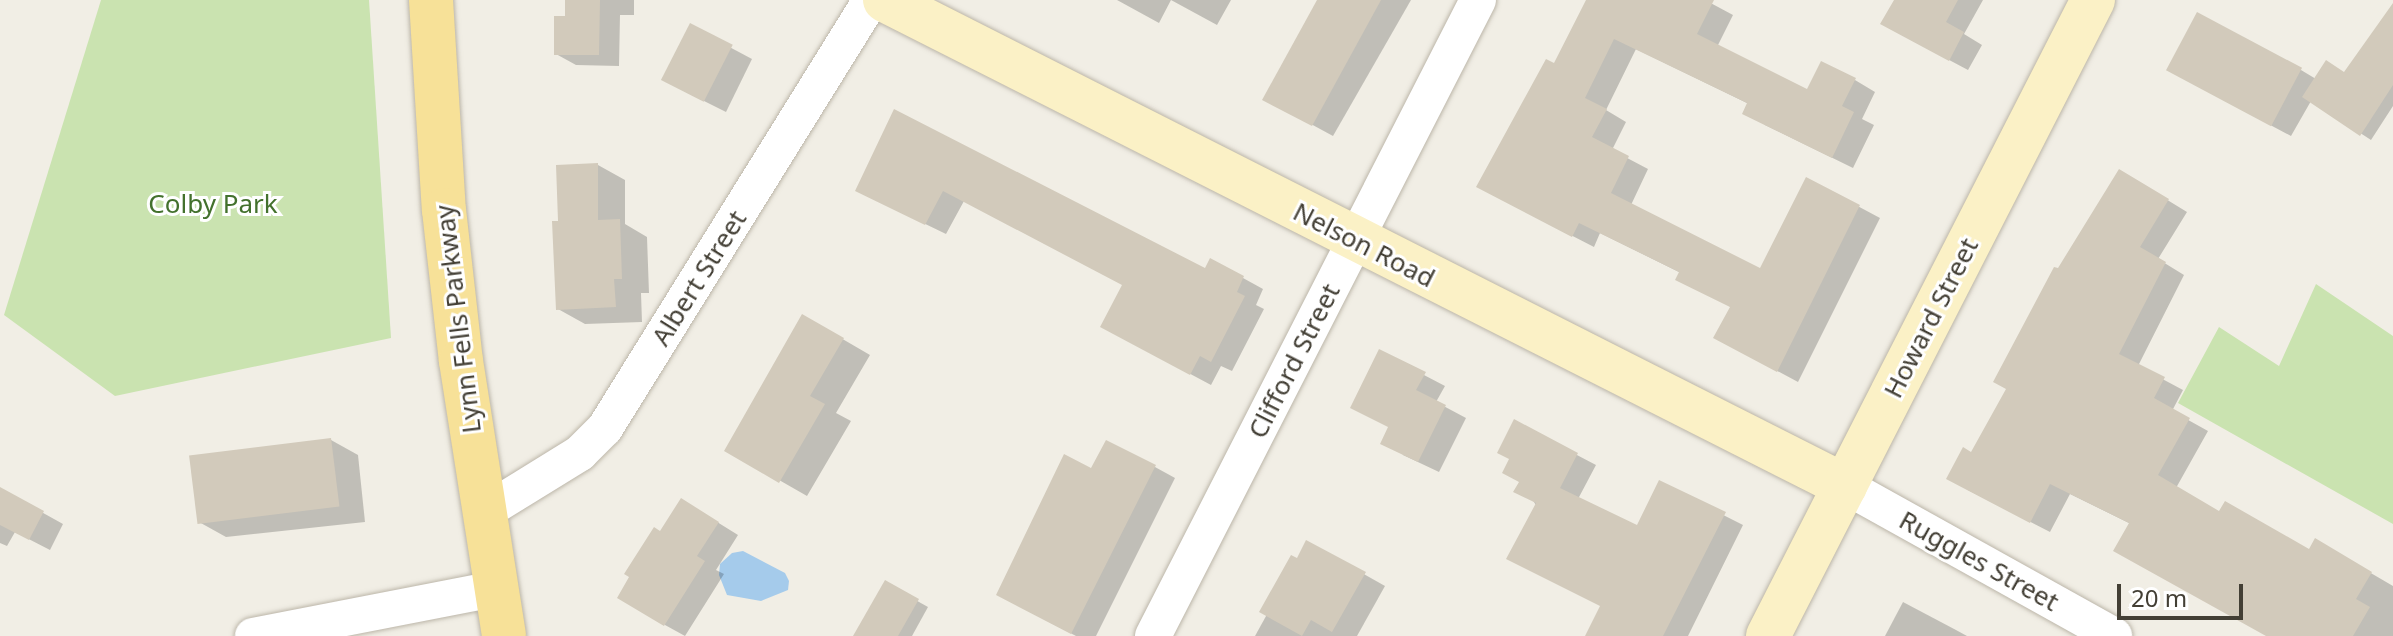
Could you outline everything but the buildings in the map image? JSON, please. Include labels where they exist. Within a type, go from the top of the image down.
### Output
[{"type":"main road","name":"Lynn Fells Parkway","points":[[431,0],[444,210],[483,513],[504,636]]},
{"type":"street","name":"Albert Street","points":[[483,513],[580,453],[605,428],[871,0]]},
{"type":"street","name":"Nelson Road","points":[[885,0],[1845,486]]},
{"type":"street","name":"Clifford Street","points":[[1153,636],[1478,0]]},
{"type":"street","name":"Howard Street","points":[[1768,636],[2093,0]]},
{"type":"street","name":"Ruggles Street","points":[[1845,486],[2114,636]]},
{"type":"street","points":[[253,636],[495,589]]},
{"type":"green space","name":"Colby Park","points":[[101,0],[369,0],[391,338],[115,396],[4,315]]},
{"type":"green space","points":[[2316,284],[2393,336],[2393,524],[2178,403],[2219,327],[2279,366]]},
{"type":"water","points":[[743,551],[785,573],[789,581],[788,590],[761,601],[727,595],[719,575],[720,564],[732,553]]}]
